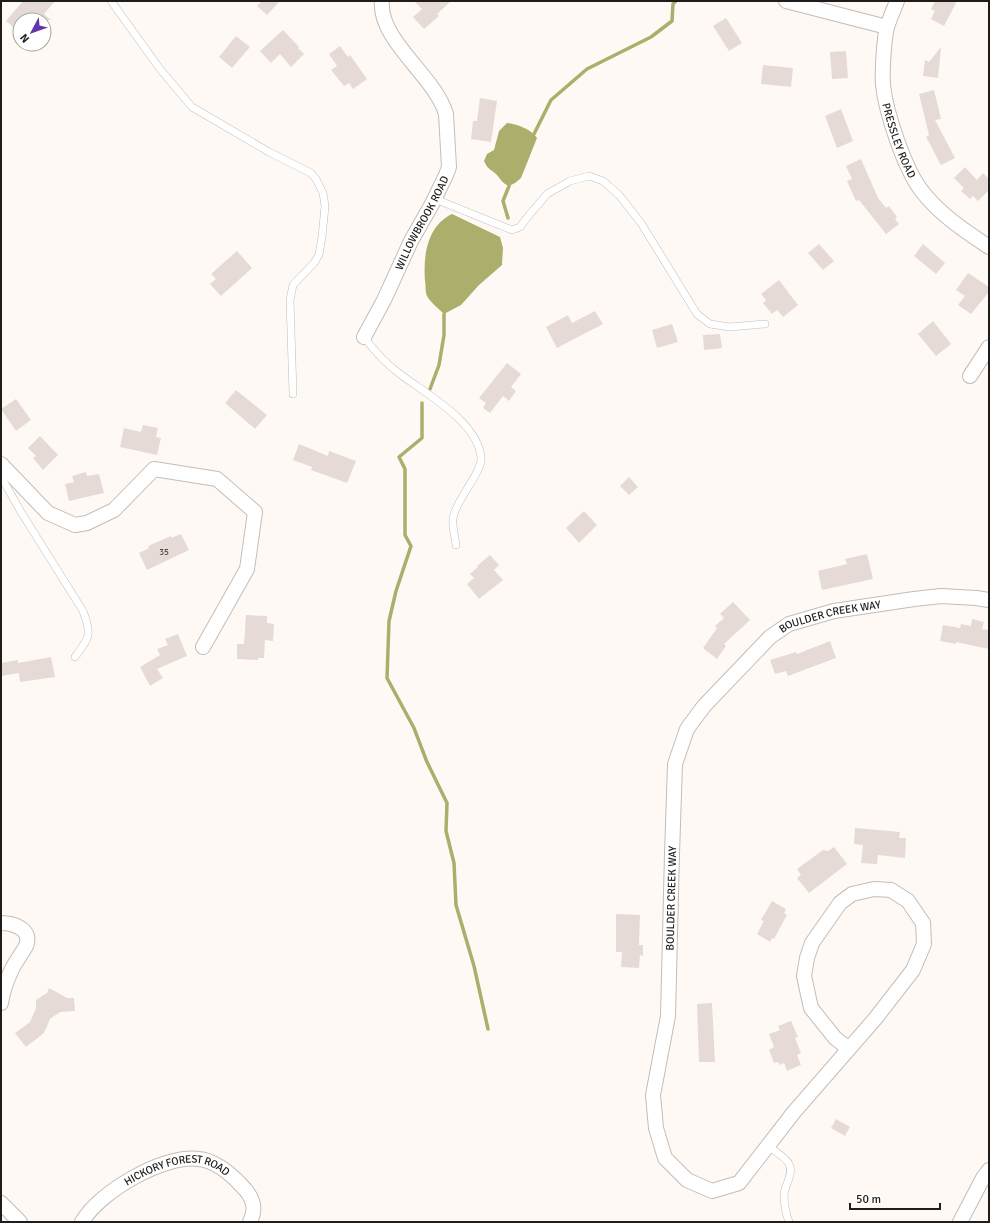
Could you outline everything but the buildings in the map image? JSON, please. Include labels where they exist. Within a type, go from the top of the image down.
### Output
[{"type":"street","name":"WILLOWBROOK ROAD","points":[[364,337],[384,300],[411,241],[435,199],[449,167],[446,114],[431,86],[388,31],[382,16],[382,1]]},
{"type":"street","points":[[786,1],[887,27]]},
{"type":"street","name":"PRESSLEY ROAD","points":[[897,1],[887,27],[883,84],[890,116],[901,150],[912,175],[922,191],[936,207],[962,229],[989,247]]},
{"type":"street","points":[[970,376],[989,347]]},
{"type":"street","points":[[1,465],[48,513],[76,525],[87,523],[114,510],[154,469],[217,478],[254,512],[247,569],[203,647]]},
{"type":"street","name":"BOULDER CREEK WAY","points":[[849,1049],[835,1038],[811,1008],[804,976],[807,958],[812,943],[840,903],[852,894],[874,889],[891,890],[908,901],[923,923],[924,944],[914,970],[875,1019],[849,1049],[794,1112],[739,1183],[712,1191],[687,1180],[665,1158],[656,1128],[653,1095],[668,1016],[675,764],[686,729],[704,706],[770,637],[789,624],[834,611],[914,599],[941,596],[989,600]]},
{"type":"street","points":[[1,923],[12,924],[22,929],[25,932],[27,940],[26,946],[13,966],[4,986],[1,1003]]},
{"type":"street","name":"HICKORY FOREST ROAD","points":[[82,1222],[102,1198],[121,1184],[142,1173],[169,1162],[187,1159],[206,1160],[229,1173],[251,1197],[254,1204],[253,1216],[250,1222]]},
{"type":"street","points":[[960,1222],[983,1178],[989,1170]]},
{"type":"street","points":[[1,1203],[20,1222]]},
{"type":"lane","points":[[111,1],[160,69],[192,107],[269,152],[312,173],[323,193],[325,206],[319,255],[314,263],[293,285],[290,300],[293,394]]},
{"type":"lane","points":[[435,199],[512,230],[520,227],[547,194],[570,181],[589,176],[603,181],[619,195],[641,223],[697,314],[710,324],[730,327],[766,324]]},
{"type":"lane","points":[[364,337],[376,354],[399,374],[461,420],[478,444],[482,458],[480,467],[462,496],[453,518],[456,545]]},
{"type":"lane","points":[[1,465],[4,482],[7,488],[85,616],[89,628],[89,634],[75,657]]},
{"type":"lane","points":[[768,1146],[789,1163],[791,1170],[786,1183],[784,1195],[789,1222]]},
{"type":"shaded area","points":[[507,123],[532,132],[537,138],[521,178],[509,186],[488,168],[484,161],[487,154],[494,150],[499,131]]},
{"type":"shaded area","points":[[452,214],[500,237],[503,248],[502,265],[479,285],[461,305],[444,314],[426,294],[425,262],[428,243],[432,234],[444,219]]},
{"type":"waterway","points":[[534,134],[551,100],[587,69],[651,37],[672,21],[673,4],[676,1]]},
{"type":"waterway","points":[[508,218],[503,201],[509,186]]},
{"type":"waterway","points":[[430,389],[439,365],[444,335],[444,314]]},
{"type":"waterway","points":[[422,403],[422,438],[399,457],[405,469],[405,535],[411,546],[396,591],[389,621],[387,678],[414,728],[427,762],[447,803],[446,831],[454,863],[456,905],[474,966],[488,1029]]}]
